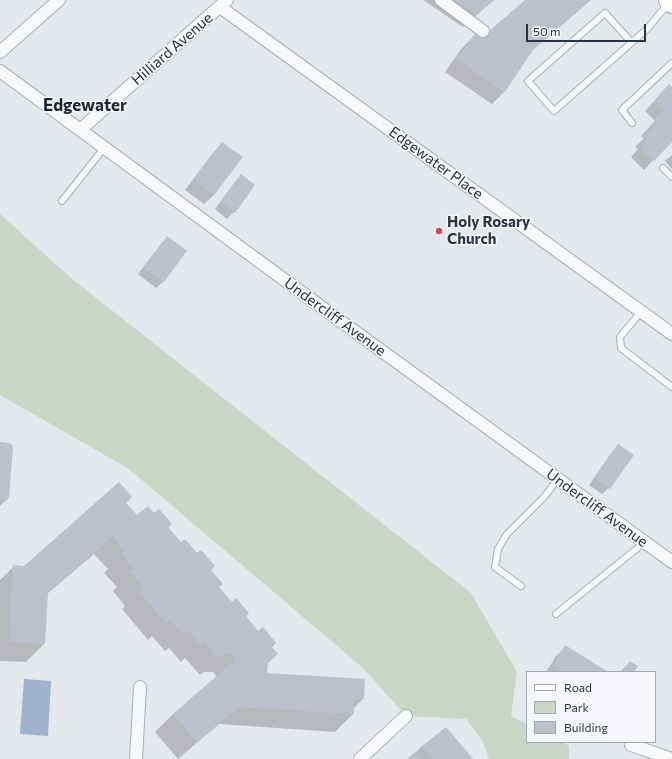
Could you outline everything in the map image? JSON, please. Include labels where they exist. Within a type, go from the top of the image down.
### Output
[{"type":"street","points":[[0,52],[59,0]]},
{"type":"street","points":[[441,0],[483,31]]},
{"type":"street","name":"Hilliard Avenue","points":[[80,130],[224,3]]},
{"type":"street","name":"Edgewater Place","points":[[224,3],[672,334]]},
{"type":"street","name":"Undercliff Avenue","points":[[0,71],[672,562]]},
{"type":"street","points":[[136,759],[140,688]]},
{"type":"street","points":[[360,759],[406,716]]},
{"type":"street","points":[[631,745],[672,759]]},
{"type":"lane","points":[[631,42],[605,13],[528,81],[554,111],[647,29],[670,1]]},
{"type":"lane","points":[[632,123],[622,110],[672,63]]},
{"type":"lane","points":[[62,201],[104,148]]},
{"type":"lane","points":[[664,168],[672,177]]},
{"type":"lane","points":[[641,312],[620,337],[621,348],[672,387]]},
{"type":"lane","points":[[521,586],[495,567],[498,549],[508,534],[544,497],[558,479]]},
{"type":"lane","points":[[556,614],[644,542]]},
{"type":"green space","points":[[0,214],[72,279],[471,593],[517,672],[511,716],[526,724],[526,743],[564,743],[569,746],[569,759],[489,759],[482,740],[466,719],[406,716],[363,668],[129,469],[0,395]]},
{"type":"water","points":[[24,679],[51,681],[48,736],[20,734]]},
{"type":"building","points":[[455,0],[493,0],[476,14]]},
{"type":"building","points":[[525,0],[591,0],[533,50],[505,92],[457,59],[475,34],[481,38]]},
{"type":"building","points":[[669,84],[672,87],[672,142],[654,161],[639,147],[647,139],[644,137],[652,128],[650,126],[664,110],[654,101]]},
{"type":"building","points":[[222,142],[243,157],[214,195],[194,180]]},
{"type":"building","points":[[241,174],[255,185],[235,213],[220,202]]},
{"type":"building","points":[[167,236],[187,251],[164,282],[144,268]]},
{"type":"building","points":[[0,442],[10,443],[13,446],[9,498],[6,501],[0,500]]},
{"type":"building","points":[[618,444],[634,455],[610,489],[595,478]]},
{"type":"building","points":[[119,482],[132,497],[126,503],[137,515],[148,506],[154,513],[159,509],[172,524],[168,527],[181,542],[185,539],[197,553],[201,550],[215,566],[211,570],[223,584],[219,587],[232,602],[236,598],[249,613],[246,616],[258,631],[263,627],[276,643],[272,647],[278,654],[268,663],[267,673],[365,679],[364,699],[354,699],[354,714],[238,707],[197,742],[173,714],[235,660],[231,654],[223,654],[218,658],[204,641],[200,645],[188,630],[183,634],[170,619],[166,623],[139,591],[143,587],[130,572],[134,569],[122,554],[125,551],[113,536],[48,592],[45,644],[9,642],[13,565],[24,566]]},
{"type":"building","points":[[565,645],[606,671],[561,671],[553,666]]},
{"type":"building","points":[[630,661],[638,666],[635,671],[624,671]]},
{"type":"building","points":[[446,727],[473,759],[433,759],[422,746]]},
{"type":"building","points":[[415,752],[421,759],[407,759]]},
{"type":"place","name":"Holy Rosary Church","points":[[439,231]]},
{"type":"district","name":"Edgewater","points":[[85,105]]}]
